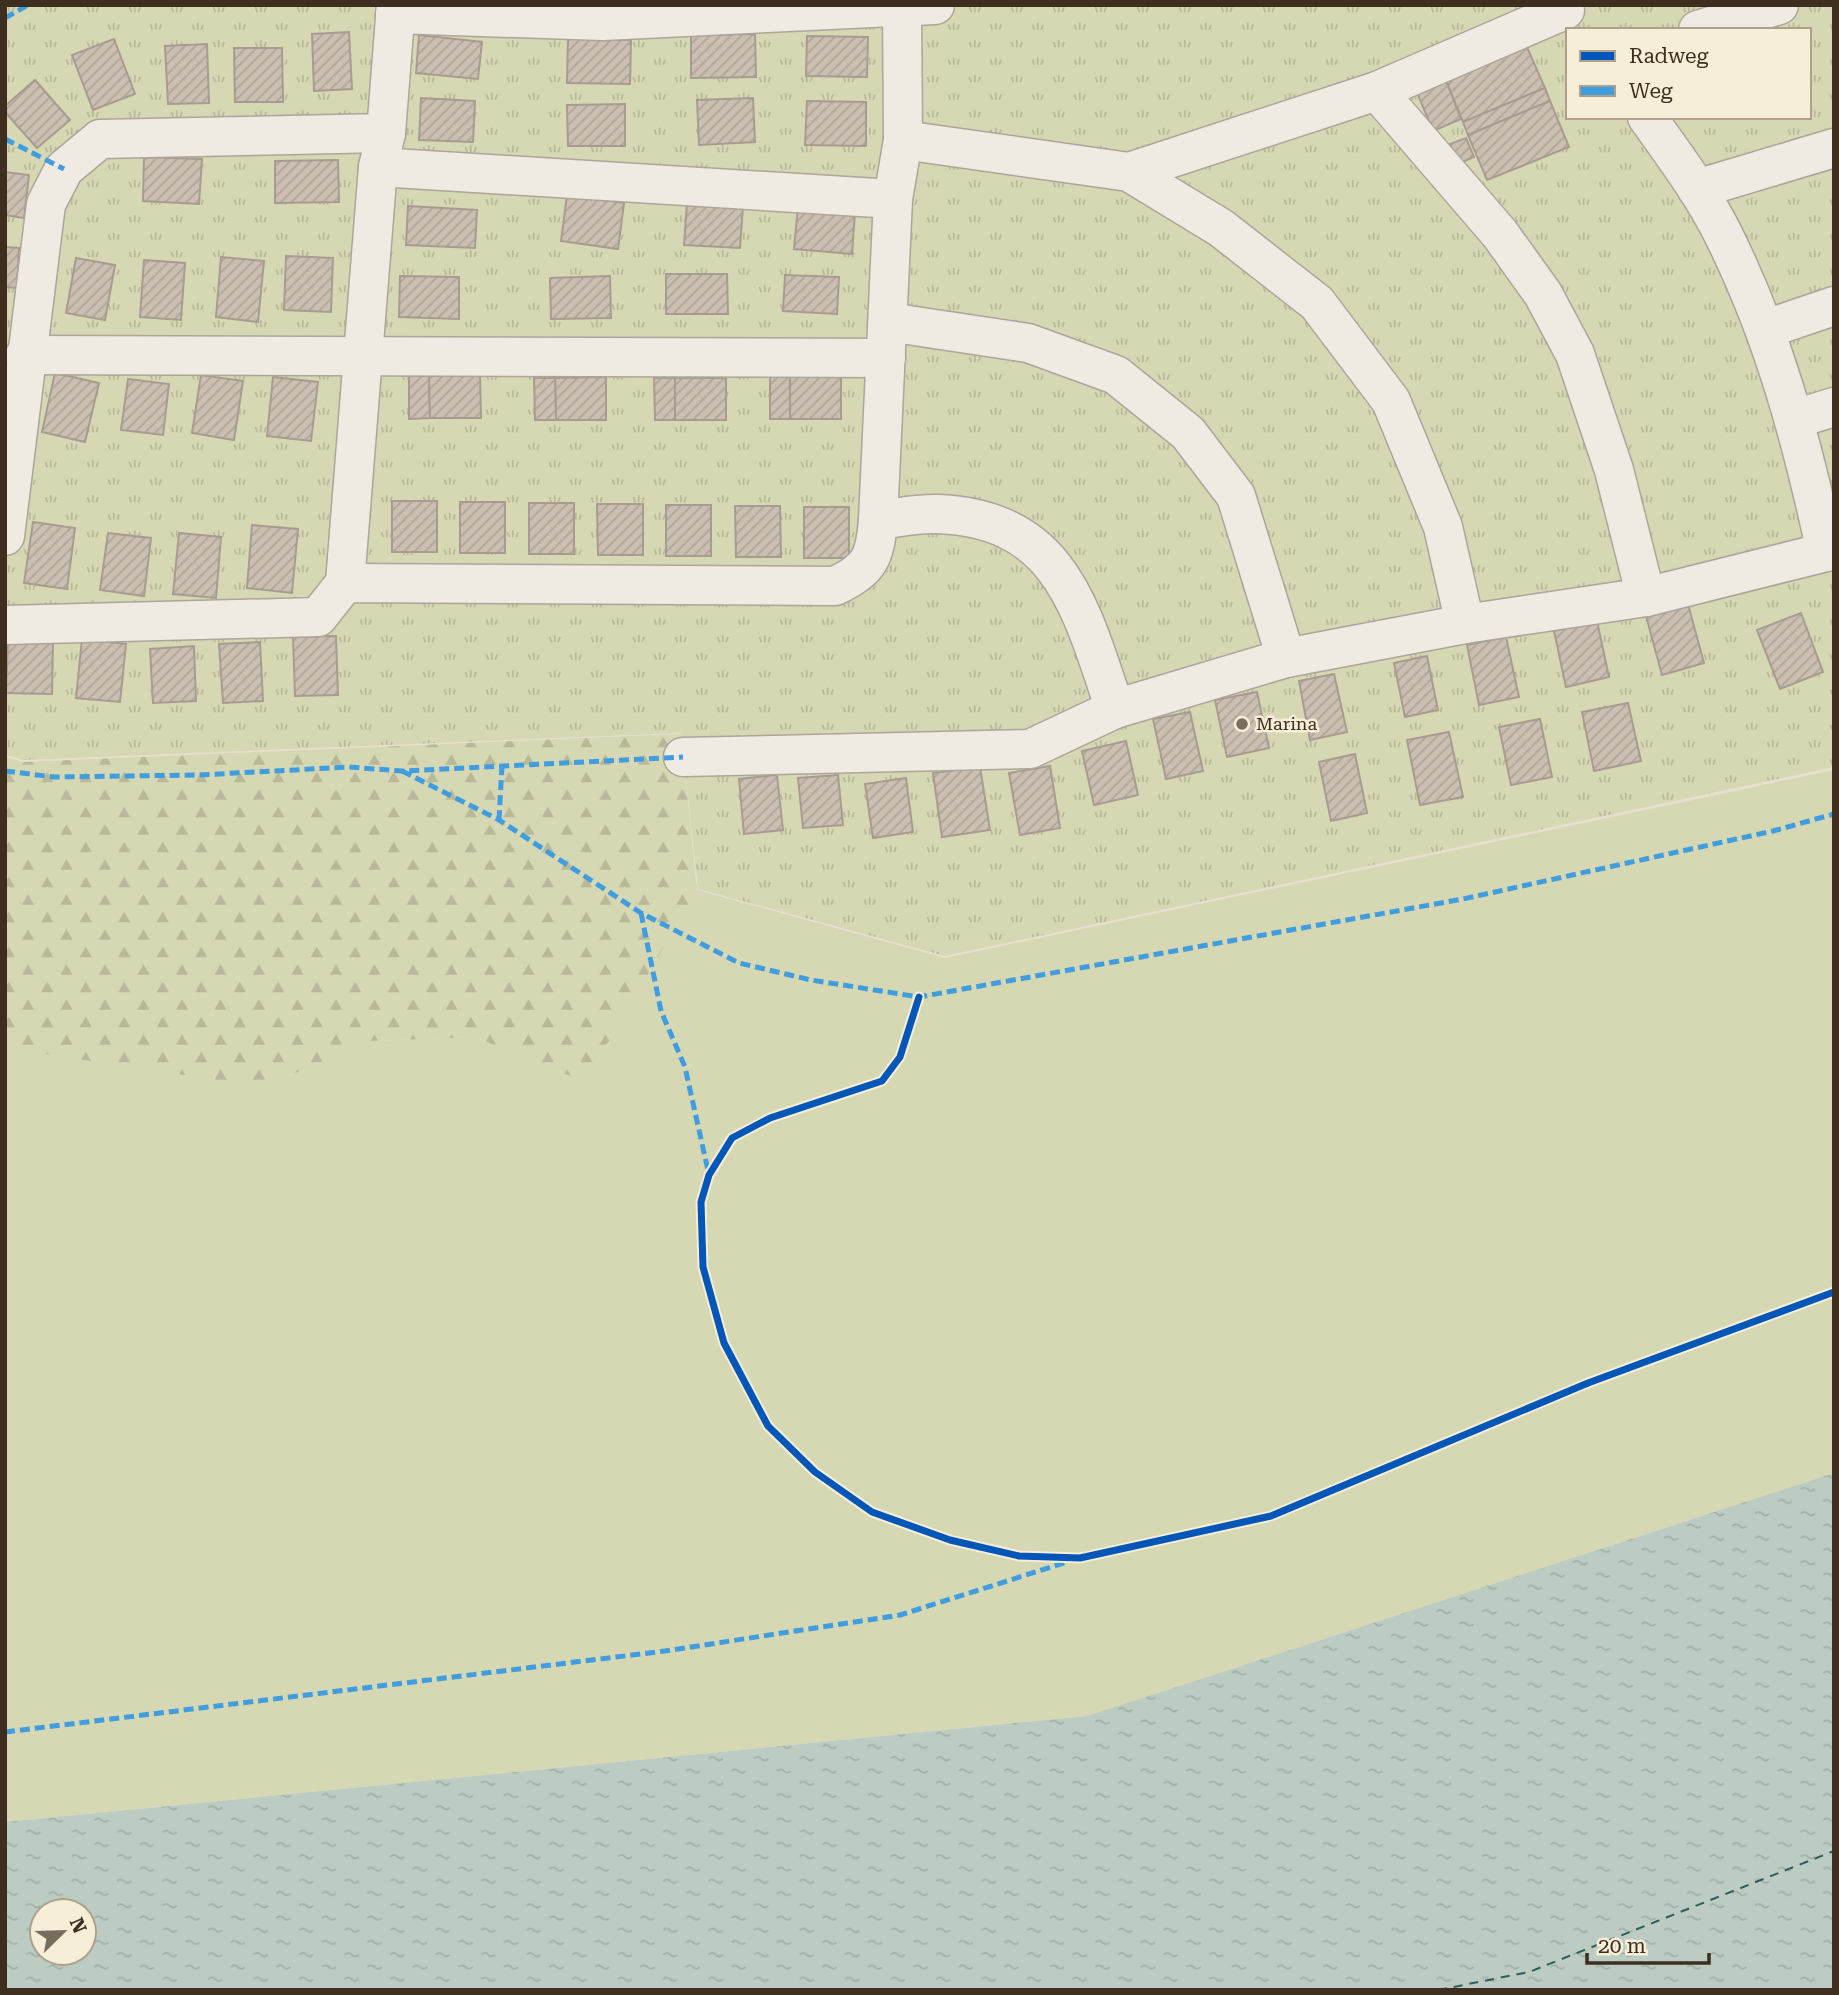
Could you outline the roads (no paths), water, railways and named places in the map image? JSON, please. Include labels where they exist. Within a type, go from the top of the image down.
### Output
[{"type":"lane","points":[[1704,28],[1779,5]]},
{"type":"lane","points":[[5,625],[318,617],[345,583],[395,9],[603,21],[919,7],[893,199],[876,548],[860,575],[835,586],[345,583]]},
{"type":"lane","points":[[1129,172],[1377,91],[1569,15]]},
{"type":"lane","points":[[1377,91],[1500,234],[1543,294],[1575,354],[1614,470],[1646,597]]},
{"type":"lane","points":[[683,757],[1030,749],[1115,709],[1286,658],[1465,624],[1646,597],[1830,551],[1796,419],[1766,329],[1722,232],[1697,189],[1648,119]]},
{"type":"lane","points":[[5,536],[25,355],[46,204],[64,169],[100,139],[382,150],[893,199]]},
{"type":"lane","points":[[903,140],[1129,172],[1221,228],[1317,303],[1391,401],[1443,527],[1465,624]]},
{"type":"lane","points":[[1697,189],[1834,148]]},
{"type":"lane","points":[[1766,329],[1834,306]]},
{"type":"lane","points":[[25,355],[364,356],[887,340],[1028,343],[1116,375],[1188,433],[1236,496],[1286,658]]},
{"type":"lane","points":[[1796,419],[1834,407]]},
{"type":"lane","points":[[878,520],[937,514],[994,523],[1030,542],[1061,573],[1084,619],[1115,709]]},
{"type":"water","points":[[1834,1473],[1834,1990],[5,1990],[5,1822],[1087,1716]]},
{"type":"place","name":"Marina","points":[[1242,724]]}]
